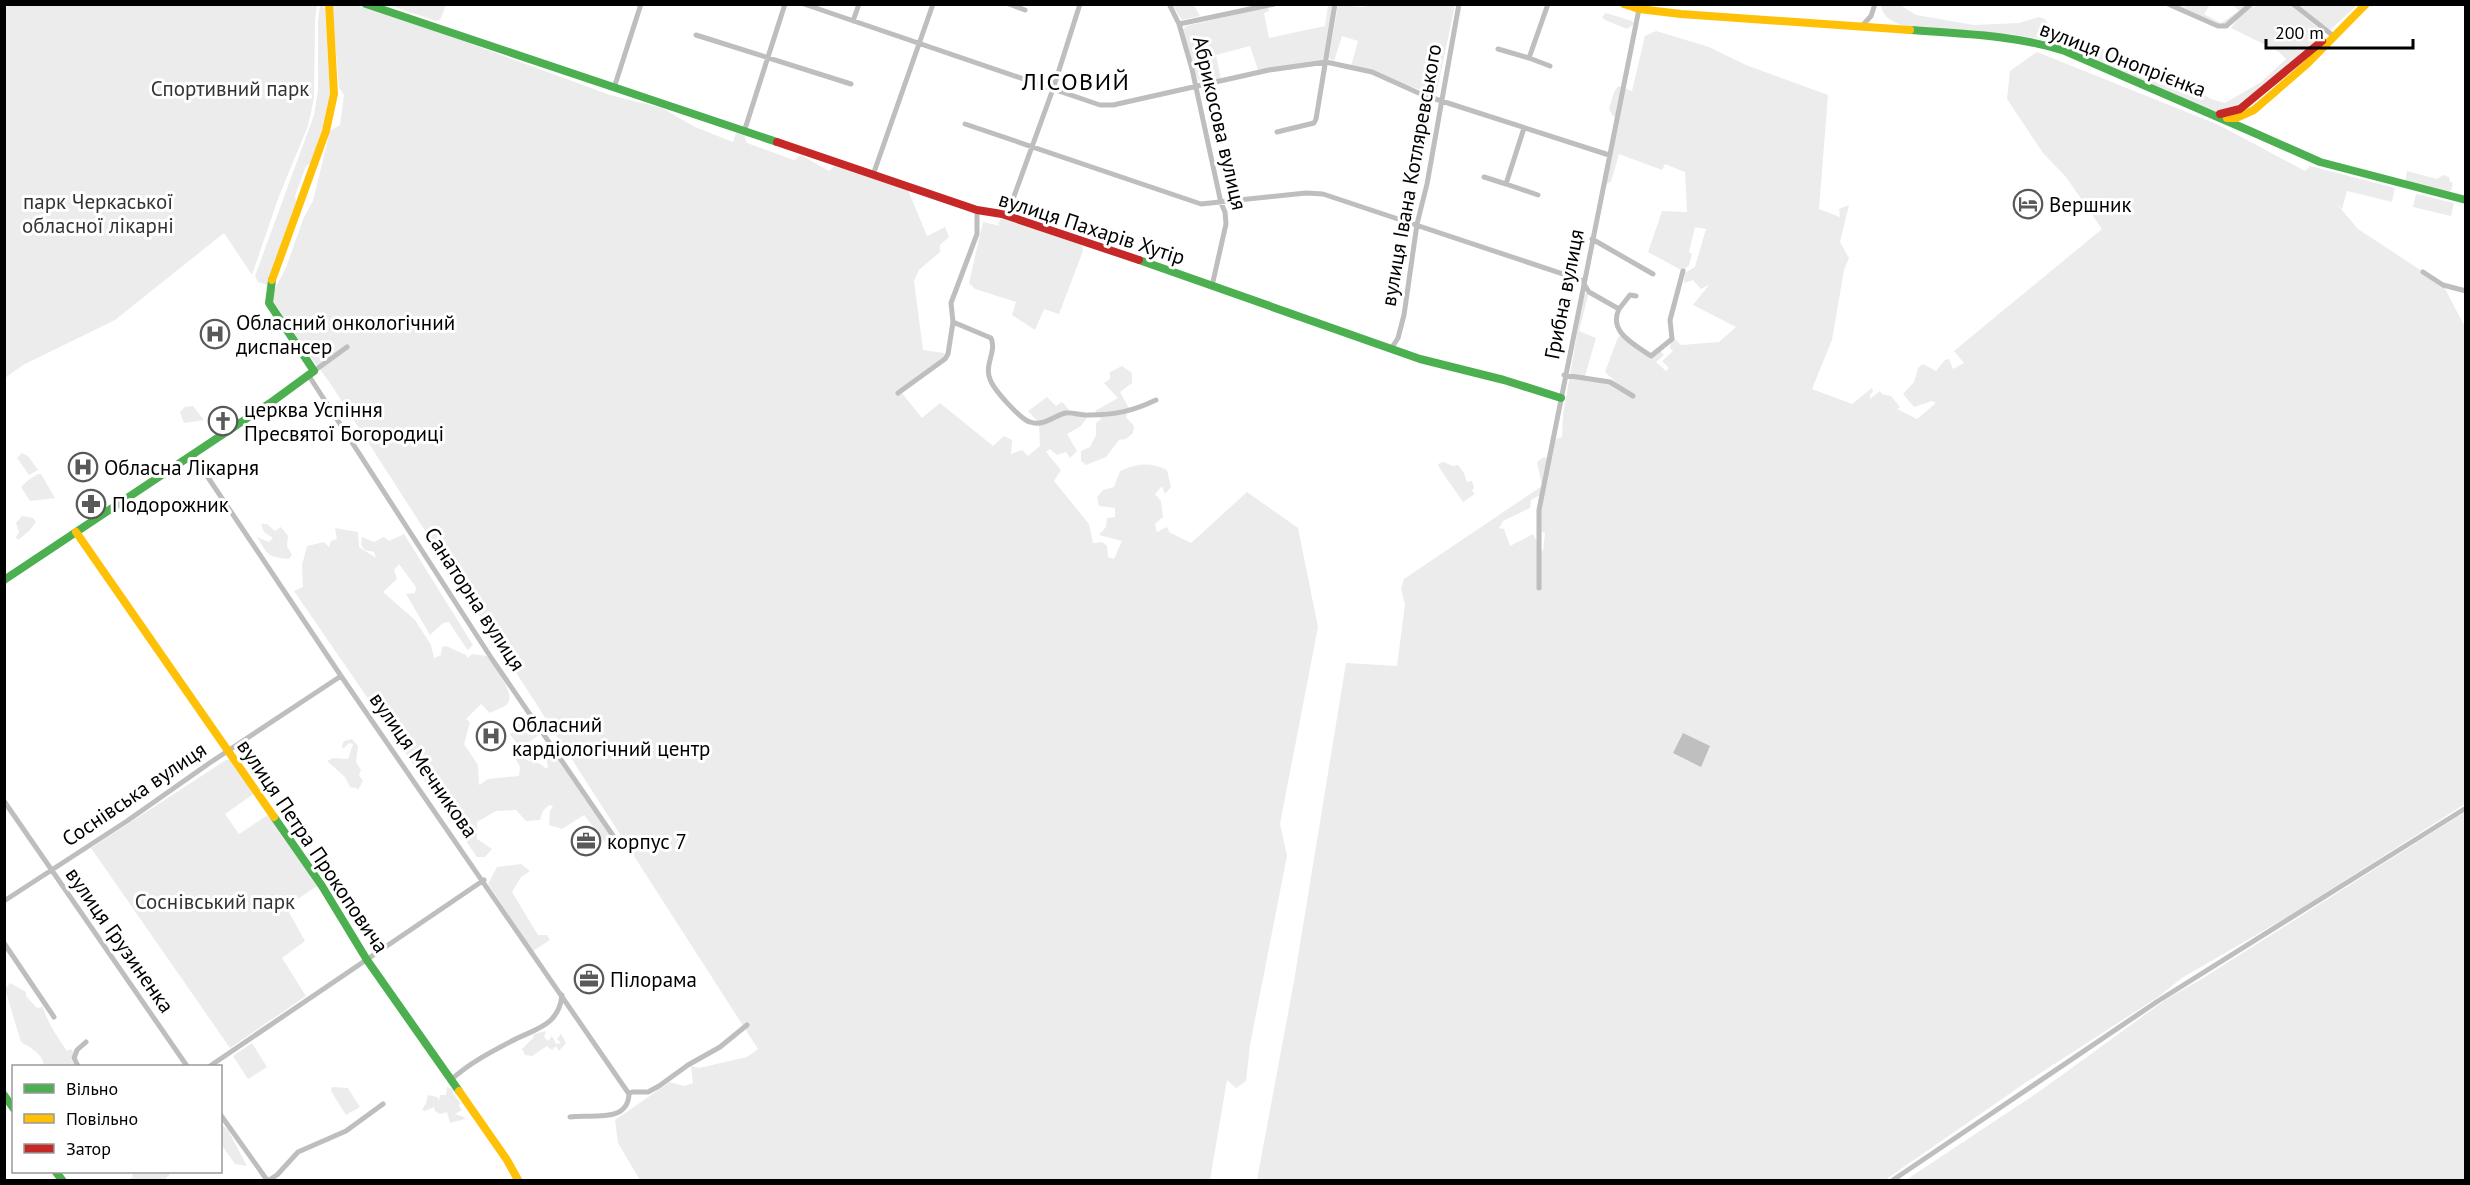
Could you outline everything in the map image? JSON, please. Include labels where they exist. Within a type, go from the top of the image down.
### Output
[{"type":"street","name":"Санаторна вулиця","points":[[328,4],[334,94],[332,107],[320,148],[275,272],[269,303],[492,659],[616,840]]},
{"type":"street","name":"вулиця Пахарів Хутір","points":[[366,4],[977,210],[1002,214],[1420,359],[1504,380],[1561,398]]},
{"type":"street","points":[[614,89],[641,4]]},
{"type":"street","points":[[744,132],[785,4]]},
{"type":"street","points":[[804,4],[1100,105],[1113,105],[1269,70],[1326,62],[1372,72],[1397,85],[1609,154]]},
{"type":"street","points":[[853,21],[859,4]]},
{"type":"street","points":[[873,175],[933,4]]},
{"type":"street","points":[[1009,4],[1025,10]]},
{"type":"street","points":[[1002,214],[1009,210],[1033,147],[1080,4]]},
{"type":"street","name":"Абрикосова вулиця","points":[[1169,4],[1179,24],[1225,212],[1226,224],[1212,286]]},
{"type":"street","points":[[1179,24],[1274,4]]},
{"type":"street","points":[[1277,132],[1314,123],[1335,4]]},
{"type":"street","name":"вулиця Івана Котляревського","points":[[1391,349],[1398,338],[1404,315],[1417,224],[1427,184],[1459,4]]},
{"type":"street","points":[[1529,58],[1548,4]]},
{"type":"street","name":"вулиця Онопрієнка","points":[[1624,4],[1639,9],[2002,37],[2040,43],[2065,51],[2214,114],[2320,162],[2466,200]]},
{"type":"street","points":[[1862,26],[1871,16],[1875,4]]},
{"type":"street","points":[[2168,4],[2218,26],[2226,26],[2252,4]]},
{"type":"street","points":[[2293,4],[2331,34]]},
{"type":"street","points":[[2250,131],[2248,122],[2254,111],[2307,63],[2366,4]]},
{"type":"street","name":"Грибна вулиця","points":[[1539,588],[1539,510],[1564,375],[1639,9]]},
{"type":"street","points":[[2214,114],[2228,114],[2240,109],[2342,27]]},
{"type":"street","points":[[696,35],[851,84]]},
{"type":"street","points":[[1498,49],[1550,66]]},
{"type":"street","points":[[2214,114],[2229,119],[2254,111]]},
{"type":"street","points":[[965,124],[1192,202],[1210,204],[1320,193],[1584,282],[1588,292],[1619,309]]},
{"type":"street","points":[[1506,184],[1524,128]]},
{"type":"street","points":[[1484,177],[1538,195]]},
{"type":"street","points":[[898,393],[945,359],[948,354],[953,322],[951,303],[977,234],[977,210]]},
{"type":"street","points":[[1592,239],[1653,274]]},
{"type":"street","points":[[1636,296],[1629,296],[1619,309],[1615,322],[1617,329],[1651,356],[1672,339],[1670,320],[1683,271]]},
{"type":"street","points":[[2423,272],[2443,285],[2466,291]]},
{"type":"street","points":[[1581,295],[1588,292]]},
{"type":"street","points":[[953,322],[991,338],[994,343],[987,370],[990,381],[1019,416],[1030,422],[1039,423],[1066,413],[1088,416],[1132,411],[1156,400]]},
{"type":"street","points":[[4,580],[193,455],[347,347]]},
{"type":"street","points":[[1564,375],[1614,383],[1633,396]]},
{"type":"street","name":"вулиця Мечникова","points":[[193,455],[341,676],[484,880],[629,1094]]},
{"type":"street","name":"вулиця Петра Прокоповича","points":[[76,532],[322,886],[367,960],[519,1180]]},
{"type":"street","name":"Соснівська вулиця","points":[[4,901],[341,676]]},
{"type":"street","name":"вулиця Грузиненка","points":[[4,801],[187,1065]]},
{"type":"street","points":[[1893,1180],[2158,1001],[2466,808]]},
{"type":"street","points":[[211,1065],[484,880]]},
{"type":"street","points":[[4,943],[54,1017]]},
{"type":"street","points":[[451,1080],[467,1066],[513,1040],[531,1034],[548,1024],[557,1014],[562,995]]},
{"type":"street","points":[[570,1117],[610,1116],[623,1109],[632,1092],[648,1092],[659,1086],[688,1065],[720,1047],[747,1025]]},
{"type":"street","points":[[78,1065],[74,1058],[77,1050],[86,1042]]},
{"type":"street","points":[[222,1117],[268,1180],[277,1175],[298,1152],[346,1131],[383,1104]]},
{"type":"green space","points":[[1366,4],[1455,5],[1436,95],[1351,66],[1358,41],[1342,36],[1334,61],[1329,58],[1338,5],[1364,7]]},
{"type":"green space","points":[[5,5],[317,5],[314,98],[308,126],[279,196],[252,275],[224,233],[115,320],[23,365],[5,378]]},
{"type":"green space","points":[[320,5],[323,5],[325,10],[330,94],[326,117],[311,163],[306,166],[295,196],[296,201],[267,285],[258,282],[255,276],[314,115],[318,90]]},
{"type":"green space","points":[[332,5],[356,5],[450,36],[610,95],[662,108],[695,127],[733,142],[736,133],[744,135],[747,143],[794,160],[801,155],[829,171],[834,166],[908,190],[927,236],[945,227],[949,237],[940,245],[940,252],[919,270],[914,281],[923,350],[944,353],[945,359],[902,393],[922,418],[940,403],[993,446],[1004,436],[1012,440],[1011,454],[1022,450],[1028,456],[1040,446],[1039,423],[1028,411],[1047,397],[1056,406],[1062,402],[1071,412],[1088,416],[1081,426],[1067,434],[1077,451],[1070,458],[1066,452],[1057,455],[1050,449],[1046,452],[1061,470],[1054,481],[1089,524],[1093,543],[1102,542],[1107,546],[1108,557],[1114,559],[1122,541],[1099,535],[1106,527],[1107,518],[1115,517],[1115,508],[1099,506],[1097,497],[1103,490],[1114,487],[1120,471],[1138,465],[1155,466],[1167,470],[1171,487],[1165,494],[1162,486],[1155,494],[1161,501],[1163,517],[1155,524],[1157,532],[1167,527],[1169,532],[1191,543],[1247,492],[1298,528],[1318,627],[1280,824],[1287,856],[1250,1045],[1246,1081],[1236,1088],[1227,1080],[1210,1180],[640,1180],[618,1143],[615,1120],[670,1082],[684,1086],[693,1083],[691,1066],[699,1068],[747,1057],[758,1049],[330,383],[270,303],[271,296],[285,270],[304,217],[313,201],[330,131],[340,125],[344,95],[339,88]]},
{"type":"green space","points":[[389,5],[446,5],[440,20],[436,21]]},
{"type":"green space","points":[[1172,5],[1194,5],[1200,16],[1182,20]]},
{"type":"green space","points":[[1328,5],[1334,5],[1324,58],[1321,61],[1258,70],[1250,46],[1216,55],[1221,79],[1201,83],[1197,78],[1183,30],[1186,26],[1268,7],[1269,11],[1264,13],[1269,38],[1325,26]]},
{"type":"green space","points":[[1881,5],[1900,5],[1916,15],[1974,25],[2019,23],[2039,17],[2045,19],[2048,24],[2151,71],[2174,72],[2194,90],[2225,103],[2261,82],[2286,59],[2278,51],[2231,28],[2250,8],[2263,5],[2290,5],[2325,34],[2241,105],[2226,113],[2213,111],[2044,40],[2017,35],[1905,26],[1889,19]]},
{"type":"green space","points":[[2173,5],[2185,7],[2187,5],[2210,5],[2204,14],[2221,23],[2239,11],[2233,5],[2249,5],[2223,25]]},
{"type":"green space","points":[[2298,5],[2357,5],[2330,30]]},
{"type":"green space","points":[[1606,13],[1632,21],[1634,24],[1627,29],[1605,20],[1602,17]]},
{"type":"green space","points":[[1656,31],[1709,47],[1746,65],[1828,95],[1819,209],[1840,217],[1839,209],[1849,205],[1840,242],[1849,258],[1844,270],[1832,340],[1812,389],[1852,404],[1872,388],[1870,399],[1880,391],[1882,394],[1891,396],[1900,407],[1897,409],[1917,419],[1936,403],[1932,401],[1914,407],[1903,394],[1914,382],[1918,368],[1923,364],[1936,371],[1945,360],[1949,359],[1953,369],[1964,363],[1954,351],[2102,229],[2066,177],[2043,153],[2007,99],[2010,71],[2037,52],[2219,125],[2305,171],[2310,166],[2395,188],[2392,202],[2347,191],[2342,209],[2335,202],[2358,229],[2443,285],[2465,327],[2465,804],[2287,917],[2182,978],[2158,997],[2028,1081],[1885,1180],[1257,1180],[1294,981],[1346,663],[1397,666],[1405,604],[1401,589],[1404,579],[1542,486],[1537,462],[1544,457],[1549,459],[1553,440],[1562,437],[1563,415],[1584,294],[1589,292],[1579,331],[1596,338],[1585,376],[1620,386],[1605,372],[1618,337],[1623,335],[1649,355],[1660,350],[1664,355],[1656,362],[1666,371],[1669,368],[1662,361],[1673,351],[1670,348],[1672,336],[1681,345],[1719,342],[1736,327],[1693,305],[1709,285],[1701,289],[1693,280],[1684,283],[1685,273],[1695,267],[1706,229],[1695,227],[1689,252],[1692,254],[1689,265],[1683,271],[1648,252],[1662,211],[1687,212],[1685,172],[1665,164],[1662,170],[1619,154],[1611,182],[1606,184],[1619,120],[1609,109],[1618,86],[1632,91],[1645,36]],"holes":[[[1542,494],[1538,531],[1545,533],[1543,552],[1533,534],[1510,546],[1504,529],[1499,528],[1503,521],[1530,508],[1531,500]]]},
{"type":"green space","points":[[2407,171],[2437,179],[2443,175],[2449,177],[2450,182],[2453,183],[2451,191],[2444,193],[2405,183]]},
{"type":"green space","points":[[2416,194],[2454,203],[2451,216],[2413,207]]},
{"type":"green space","points":[[1002,216],[1082,245],[1083,251],[1059,314],[1044,309],[1035,330],[1012,315],[1016,302],[975,289],[969,283],[983,222],[1001,226],[998,224]]},
{"type":"green space","points":[[1122,366],[1132,373],[1132,383],[1120,392],[1129,408],[1126,417],[1134,426],[1133,433],[1126,439],[1119,440],[1106,457],[1086,465],[1081,461],[1081,451],[1090,447],[1096,435],[1096,423],[1101,419],[1095,411],[1118,398],[1104,383],[1110,379],[1110,372]]},
{"type":"green space","points":[[193,406],[204,420],[184,423],[180,412],[185,407]]},
{"type":"green space","points":[[22,453],[28,456],[38,470],[29,475],[17,458]]},
{"type":"green space","points":[[1443,462],[1453,466],[1458,465],[1467,482],[1472,481],[1474,487],[1472,491],[1475,494],[1463,502],[1440,469],[1438,464]]},
{"type":"green space","points":[[41,474],[55,498],[30,501],[21,487]]},
{"type":"green space","points":[[22,516],[33,518],[36,522],[18,540],[16,537],[19,532],[16,523]]},
{"type":"green space","points":[[261,524],[267,524],[275,531],[281,527],[288,536],[287,546],[292,555],[289,559],[272,556],[266,551],[257,537],[269,542],[273,538],[264,532]]},
{"type":"green space","points":[[335,528],[358,532],[359,547],[376,558],[374,552],[365,550],[361,545],[362,537],[374,542],[384,537],[389,541],[404,534],[473,645],[468,650],[449,622],[443,623],[430,635],[406,594],[415,593],[416,587],[399,564],[394,570],[397,579],[383,592],[415,620],[431,645],[434,658],[441,655],[442,647],[446,646],[468,658],[472,654],[487,656],[507,687],[509,699],[504,707],[490,713],[481,704],[466,719],[470,722],[464,744],[478,765],[479,785],[488,779],[519,776],[520,767],[515,758],[534,760],[547,769],[548,765],[544,756],[552,751],[613,840],[608,846],[584,815],[562,829],[549,825],[550,811],[553,806],[549,805],[543,811],[540,820],[526,821],[516,810],[496,811],[477,822],[477,839],[492,849],[485,857],[477,857],[294,591],[303,587],[302,565],[307,546],[324,542],[329,547],[331,541],[337,539]]},
{"type":"green space","points":[[529,718],[541,733],[522,748],[510,734],[514,731],[513,728]]},
{"type":"green space","points":[[352,739],[358,746],[356,762],[361,770],[359,775],[363,781],[358,790],[350,787],[345,777],[327,761],[333,758],[348,759],[353,744],[349,743],[343,749],[342,746],[344,741]]},
{"type":"green space","name":"Соснівський парк","points":[[226,760],[230,760],[255,793],[225,814],[239,834],[269,814],[317,886],[286,907],[305,941],[282,958],[306,996],[230,1048],[91,848]]},
{"type":"green space","points":[[2465,812],[2465,1180],[1906,1180],[2040,1091],[2168,998]]},
{"type":"green space","points":[[521,864],[530,871],[521,877],[512,892],[538,935],[547,935],[550,940],[533,951],[488,884],[497,867]]},
{"type":"green space","points":[[10,983],[26,992],[26,996],[37,1008],[43,1007],[50,1024],[67,1051],[71,1049],[73,1052],[71,1059],[74,1065],[44,1065],[39,1055],[21,1042],[5,989]]},
{"type":"green space","points":[[546,1031],[544,1037],[548,1041],[552,1036],[556,1044],[561,1043],[557,1039],[561,1034],[566,1043],[559,1051],[556,1046],[552,1050],[547,1046],[532,1056],[525,1055],[522,1049],[534,1034]]},
{"type":"green space","points":[[252,1043],[267,1067],[248,1079],[233,1056]]},
{"type":"green space","points":[[332,1087],[348,1088],[360,1107],[346,1115],[331,1091]]},
{"type":"green space","points":[[447,1087],[453,1089],[453,1094],[460,1102],[459,1106],[462,1110],[455,1114],[465,1119],[450,1123],[447,1112],[440,1114],[435,1111],[434,1107],[422,1110],[428,1095],[437,1097],[439,1101],[440,1095],[446,1095]]},
{"type":"green space","points":[[222,1126],[228,1130],[247,1166],[235,1164],[222,1145]]},
{"type":"green space","points":[[132,1173],[170,1173],[164,1180],[129,1180],[133,1176]]},
{"type":"shaded area","points":[[1683,733],[1710,746],[1701,767],[1673,753]]},
{"type":"traffic: fast","points":[[366,4],[777,142]]},
{"type":"traffic: fast","points":[[1910,30],[2008,38],[2065,51],[2250,131]]},
{"type":"traffic: fast","points":[[2250,131],[2320,162],[2466,200]]},
{"type":"traffic: fast","points":[[1139,260],[1420,359],[1504,380],[1561,398]]},
{"type":"traffic: fast","points":[[4,580],[273,401],[314,371],[269,303],[272,280]]},
{"type":"traffic: fast","points":[[274,817],[322,886],[367,960],[459,1091]]},
{"type":"traffic: fast","points":[[4,1095],[12,1106]]},
{"type":"traffic: fast","points":[[57,1173],[62,1180]]},
{"type":"traffic: slow","points":[[272,280],[326,131],[334,94],[329,4]]},
{"type":"traffic: slow","points":[[1624,4],[1639,9],[1681,14],[1910,30]]},
{"type":"traffic: slow","points":[[2227,118],[2236,118],[2254,110],[2307,64],[2366,4]]},
{"type":"traffic: slow","points":[[76,532],[274,817]]},
{"type":"traffic: slow","points":[[459,1091],[507,1160],[518,1180]]},
{"type":"traffic: jam","points":[[2220,114],[2240,109],[2322,41]]},
{"type":"traffic: jam","points":[[777,142],[977,210],[1002,214],[1139,260]]},
{"type":"place","name":"Вершник","points":[[2028,204]]},
{"type":"place","name":"Обласний онкологічний диспансер","points":[[215,334]]},
{"type":"place","name":"церква Успіння Пресвятої Богородиці","points":[[223,421]]},
{"type":"place","name":"Обласна Лікарня","points":[[83,467]]},
{"type":"place","name":"Подорожник","points":[[91,504]]},
{"type":"place","name":"Обласний кардіологічний центр","points":[[491,736]]},
{"type":"place","name":"корпус 7","points":[[586,841]]},
{"type":"place","name":"Пілорама","points":[[589,979]]},
{"type":"district","name":"ЛІСОВИЙ","points":[[1076,81]]},
{"type":"park label","name":"Спортивний парк","points":[[230,88]]},
{"type":"park label","name":"парк Черкаської обласної лікарні","points":[[98,213]]}]
